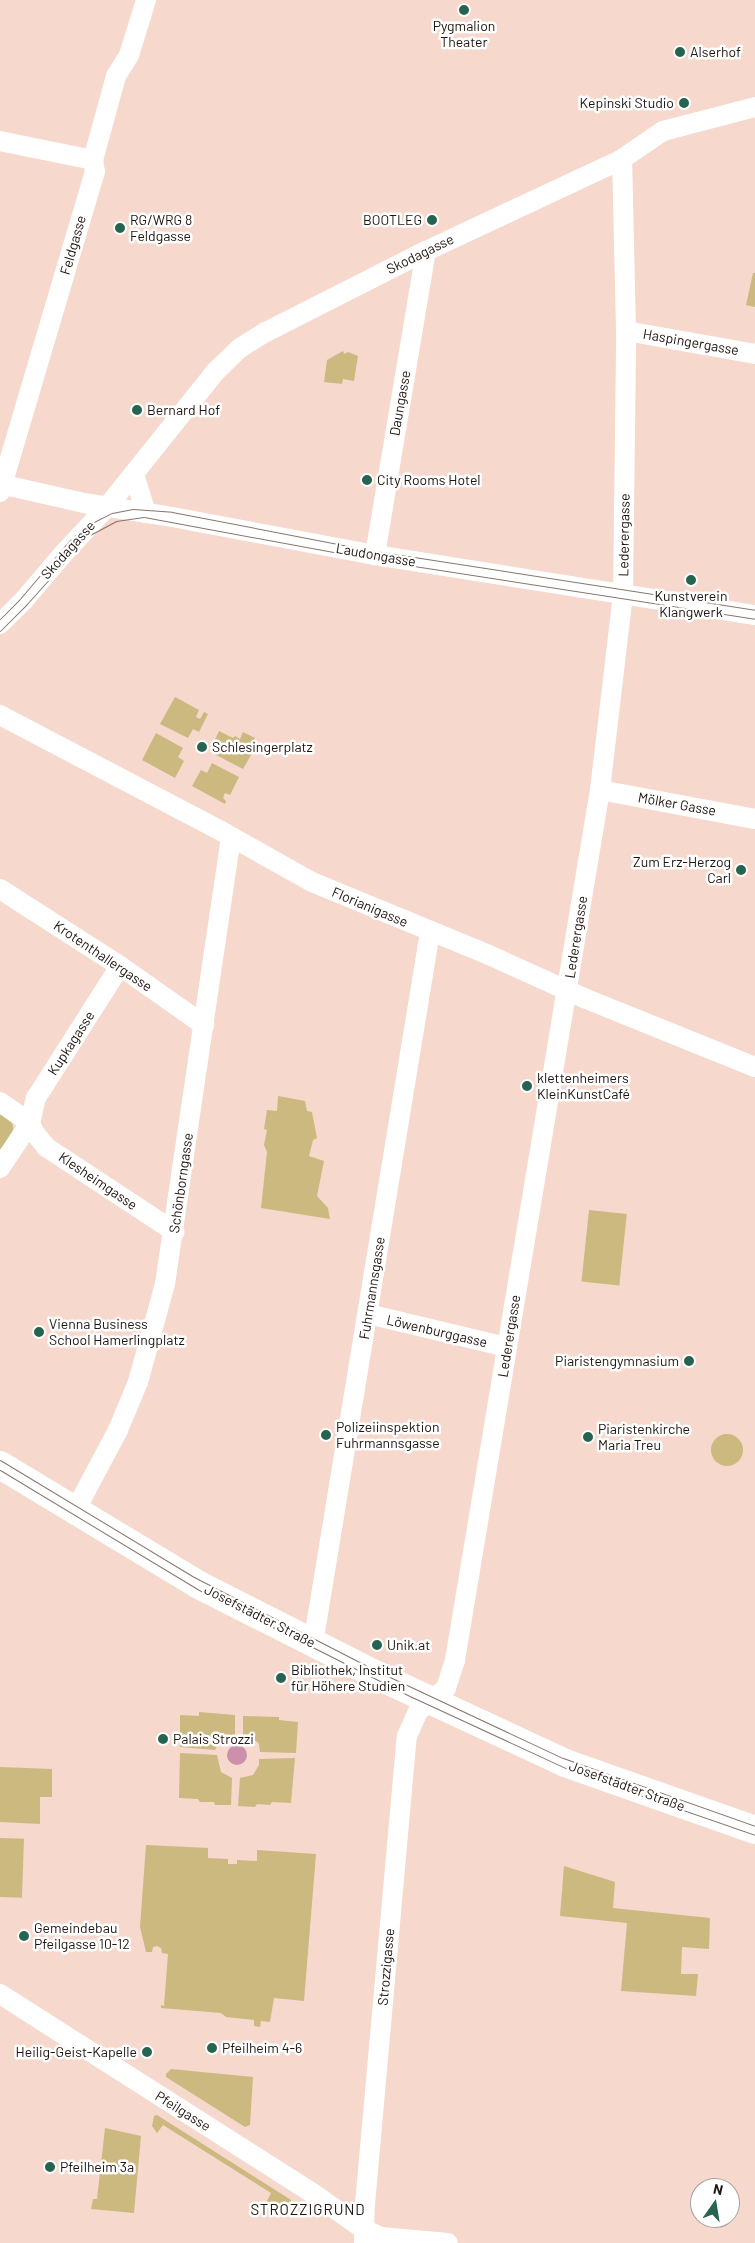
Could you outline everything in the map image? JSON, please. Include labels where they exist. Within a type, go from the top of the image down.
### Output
[{"type":"street","name":"Feldgasse","points":[[1,487],[95,172],[93,160],[116,76],[129,55],[146,0]]},
{"type":"street","name":"Skodagasse","points":[[0,624],[24,600],[107,507],[216,370],[240,348],[266,332],[426,251],[622,159],[663,131],[755,107]]},
{"type":"street","points":[[0,141],[93,160]]},
{"type":"street","name":"Lederergasse","points":[[431,1700],[446,1688],[455,1660],[600,790],[623,594],[626,331],[622,159]]},
{"type":"street","name":"Daungasse","points":[[375,555],[426,251]]},
{"type":"street","name":"Haspingergasse","points":[[626,331],[755,354]]},
{"type":"street","points":[[134,474],[146,513]]},
{"type":"street","name":"Laudongasse","points":[[1,487],[375,555],[755,615]]},
{"type":"street","name":"Florianigasse","points":[[0,715],[312,882],[490,955],[567,991],[754,1061]]},
{"type":"street","name":"Mölker Gasse","points":[[600,790],[755,819]]},
{"type":"street","name":"Schönborngasse","points":[[75,1511],[118,1430],[138,1382],[165,1284],[231,838]]},
{"type":"street","name":"Krotenthallergasse","points":[[0,889],[120,966],[204,1025]]},
{"type":"street","name":"Fuhrmannsgasse","points":[[313,1644],[430,932]]},
{"type":"street","name":"Kupkagasse","points":[[30,1123],[36,1098],[120,966]]},
{"type":"street","points":[[0,1102],[30,1123],[0,1168]]},
{"type":"street","name":"Klesheimgasse","points":[[30,1123],[34,1132],[46,1147],[174,1232]]},
{"type":"street","name":"Löwenburggasse","points":[[368,1314],[507,1347]]},
{"type":"street","name":"Josefstädter Straße","points":[[0,1465],[197,1584],[313,1644],[592,1775],[755,1830]]},
{"type":"street","name":"Strozzigasse","points":[[365,2236],[365,2204],[407,1736],[418,1711],[431,1700]]},
{"type":"street","name":"Pfeilgasse","points":[[0,1994],[311,2192],[365,2236],[448,2243]]},
{"type":"shaded area","points":[[753,273],[755,273],[755,307],[746,305]]},
{"type":"shaded area","points":[[343,351],[344,354],[348,352],[358,356],[354,381],[343,379],[342,384],[324,382],[327,360]]},
{"type":"shaded area","points":[[175,697],[199,710],[196,717],[200,719],[204,712],[208,714],[199,732],[193,729],[188,738],[160,724]]},
{"type":"shaded area","points":[[219,731],[233,738],[235,736],[240,739],[243,732],[255,738],[251,746],[255,748],[243,769],[214,754],[219,745],[214,742]]},
{"type":"shaded area","points":[[156,733],[183,748],[178,757],[184,761],[175,778],[142,760]]},
{"type":"shaded area","points":[[212,763],[239,777],[230,795],[225,793],[223,798],[226,801],[225,804],[192,786],[201,770],[207,773]]},
{"type":"shaded area","points":[[278,1096],[305,1101],[307,1111],[312,1112],[317,1138],[313,1140],[309,1156],[324,1161],[317,1196],[328,1208],[330,1219],[261,1208],[267,1152],[264,1145],[267,1130],[264,1129],[267,1110],[277,1111]]},
{"type":"shaded area","points":[[0,1113],[12,1121],[14,1134],[0,1156]]},
{"type":"shaded area","points":[[589,1210],[627,1214],[619,1286],[581,1282]]},
{"type":"shaded area","points":[[727,1434],[733,1435],[738,1439],[742,1444],[742,1456],[738,1461],[733,1465],[727,1466],[721,1465],[716,1461],[712,1456],[711,1450],[712,1444],[716,1439],[721,1435]]},
{"type":"shaded area","points":[[199,1712],[235,1715],[235,1735],[222,1737],[215,1750],[180,1747],[180,1715],[199,1716]]},
{"type":"shaded area","points":[[243,1716],[279,1717],[279,1720],[298,1722],[296,1753],[260,1752],[259,1744],[255,1740],[243,1735]]},
{"type":"shaded area","points":[[237,1745],[244,1748],[247,1755],[244,1762],[237,1765],[230,1762],[227,1755],[230,1748]]},
{"type":"shaded area","points":[[180,1753],[217,1755],[221,1772],[232,1778],[231,1805],[215,1805],[214,1802],[200,1802],[198,1799],[179,1798]]},
{"type":"shaded area","points":[[295,1758],[291,1803],[272,1802],[270,1805],[257,1804],[255,1807],[238,1806],[240,1778],[253,1775],[259,1765],[259,1759]]},
{"type":"shaded area","points":[[0,1767],[52,1769],[52,1797],[40,1797],[40,1824],[0,1822]]},
{"type":"shaded area","points":[[0,1838],[24,1839],[22,1898],[0,1897]]},
{"type":"shaded area","points":[[146,1845],[208,1848],[208,1858],[228,1859],[228,1864],[237,1864],[237,1860],[257,1861],[257,1850],[316,1854],[304,2001],[274,1998],[270,2022],[261,2021],[260,2027],[254,2026],[254,2020],[226,2017],[221,2013],[161,2008],[161,2005],[164,2006],[168,1954],[162,1953],[161,1948],[157,1946],[153,1947],[152,1952],[146,1952],[140,1927]]},
{"type":"shaded area","points":[[564,1866],[615,1882],[613,1908],[710,1918],[709,1949],[682,1947],[681,1974],[698,1974],[696,1996],[621,1991],[627,1923],[560,1916]]},
{"type":"shaded area","points":[[171,2069],[253,2077],[250,2125],[245,2127],[166,2077],[166,2074]]},
{"type":"shaded area","points":[[157,2115],[291,2200],[291,2203],[278,2205],[266,2203],[271,2193],[163,2125],[157,2133],[152,2126],[154,2116]]},
{"type":"shaded area","points":[[105,2128],[141,2136],[134,2213],[91,2209],[93,2199],[97,2199]]},
{"type":"tram line","points":[[0,619],[19,600],[69,541],[86,526],[112,513],[133,509],[172,512],[375,551],[755,610]]},
{"type":"tram line","points":[[0,631],[88,536],[116,521],[144,517],[375,560],[755,619]]},
{"type":"tram line","points":[[0,1460],[192,1576],[379,1672],[563,1758],[755,1826]]},
{"type":"tram line","points":[[0,1470],[197,1589],[414,1698],[576,1773],[755,1835]]},
{"type":"place","name":"Pygmalion Theater","points":[[464,10]]},
{"type":"place","name":"Alserhof","points":[[680,52]]},
{"type":"place","name":"Kepinski Studio","points":[[684,103]]},
{"type":"place","name":"BOOTLEG","points":[[432,220]]},
{"type":"place","name":"RG/WRG 8 Feldgasse","points":[[120,228]]},
{"type":"place","name":"Bernard Hof","points":[[137,410]]},
{"type":"place","name":"City Rooms Hotel","points":[[367,480]]},
{"type":"place","name":"Kunstverein Klangwerk","points":[[691,580]]},
{"type":"place","name":"Schlesingerplatz","points":[[202,747]]},
{"type":"place","name":"Zum Erz-Herzog Carl","points":[[741,870]]},
{"type":"place","name":"klettenheimers KleinKunstCafé","points":[[527,1086]]},
{"type":"place","name":"Vienna Business School Hamerlingplatz","points":[[39,1332]]},
{"type":"place","name":"Piaristengymnasium","points":[[689,1361]]},
{"type":"place","name":"Polizeiinspektion Fuhrmannsgasse","points":[[326,1435]]},
{"type":"place","name":"Piaristenkirche Maria Treu","points":[[588,1437]]},
{"type":"place","name":"Unik.at","points":[[377,1645]]},
{"type":"place","name":"Bibliothek, Institut für Höhere Studien","points":[[281,1678]]},
{"type":"place","name":"Palais Strozzi","points":[[163,1739]]},
{"type":"place","name":"Gemeindebau Pfeilgasse 10-12","points":[[24,1936]]},
{"type":"place","name":"Pfeilheim 4-6","points":[[212,2048]]},
{"type":"place","name":"Heilig-Geist-Kapelle","points":[[147,2052]]},
{"type":"place","name":"Pfeilheim 3a","points":[[50,2167]]},
{"type":"district","name":"STROZZIGRUND","points":[[308,2210]]}]
